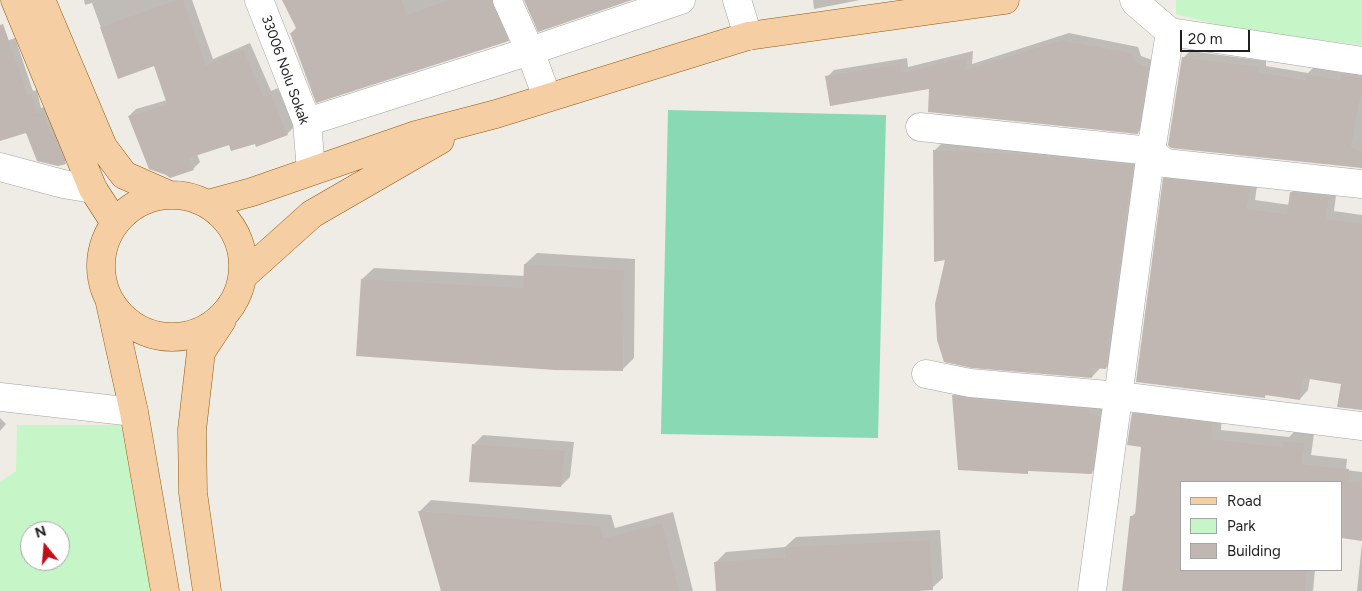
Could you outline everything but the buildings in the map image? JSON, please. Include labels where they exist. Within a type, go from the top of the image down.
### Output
[{"type":"main road","points":[[15,0],[93,189],[115,223]]},
{"type":"main road","points":[[42,0],[103,147],[124,175],[168,194],[189,196],[208,204],[225,217],[237,234],[243,254],[244,275],[237,297],[201,352],[192,430],[193,493],[207,591]]},
{"type":"main road","points":[[208,204],[252,192],[416,135],[496,114],[748,36],[954,3],[1005,0]]},
{"type":"main road","points":[[244,275],[312,214],[429,146],[496,114]]},
{"type":"main road","points":[[165,591],[134,412],[110,303],[100,276],[102,248],[115,223],[129,208],[147,199],[168,194]]},
{"type":"main road","points":[[110,303],[124,320],[142,332],[164,338],[186,337],[207,329],[225,315]]},
{"type":"street","name":"33006 Nolu Sokak","points":[[259,0],[307,122],[311,171]]},
{"type":"street","points":[[508,0],[530,51],[547,98]]},
{"type":"street","points":[[307,122],[682,0]]},
{"type":"street","points":[[737,0],[748,36]]},
{"type":"street","points":[[1134,0],[1170,32],[1362,61]]},
{"type":"street","points":[[1092,591],[1151,151],[1170,32]]},
{"type":"street","points":[[920,127],[1151,151],[1165,163],[1362,184]]},
{"type":"street","points":[[0,167],[63,184],[93,189]]},
{"type":"street","points":[[926,374],[970,383],[1119,396],[1362,426]]},
{"type":"street","points":[[0,398],[134,412]]},
{"type":"green space","points":[[1176,0],[1362,0],[1362,45],[1234,29],[1176,14]]},
{"type":"green space","points":[[668,110],[886,115],[878,438],[661,434]]},
{"type":"green space","points":[[17,425],[121,425],[151,591],[0,591],[0,482],[16,471]]}]
